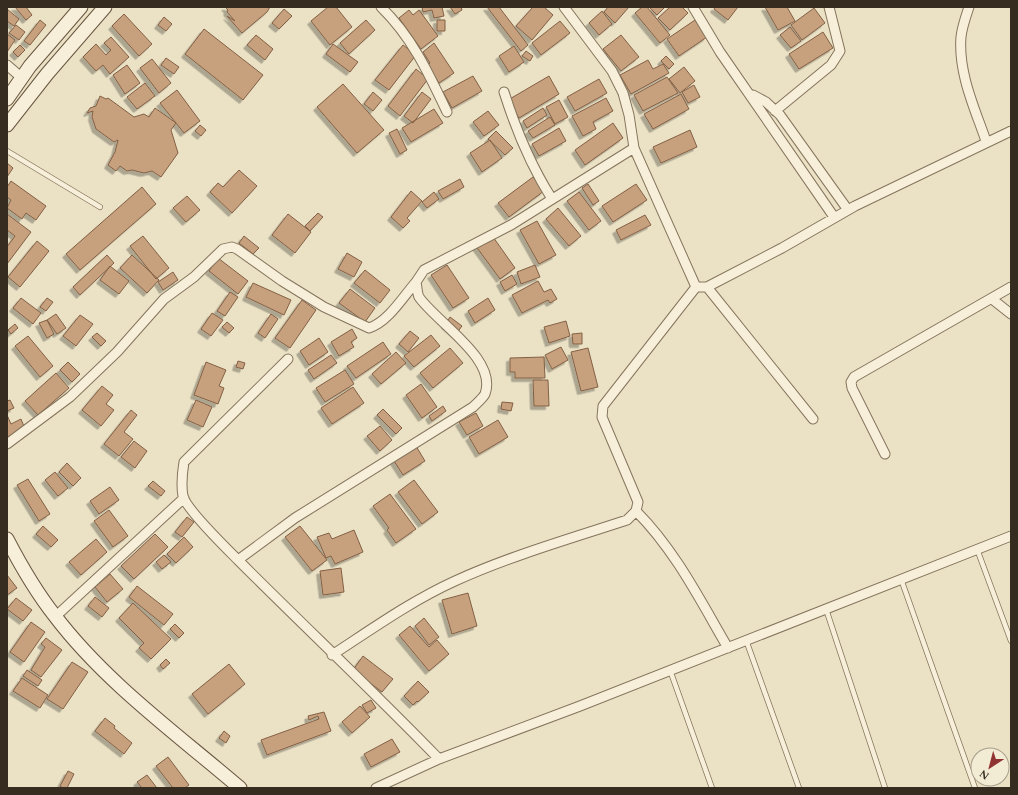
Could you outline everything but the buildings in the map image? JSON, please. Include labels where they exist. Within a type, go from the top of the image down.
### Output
[{"type":"main road","points":[[7,99],[22,78],[81,7]]},
{"type":"main road","points":[[7,125],[47,74],[105,7]]},
{"type":"main road","points":[[7,539],[26,575],[55,617],[93,660],[146,708],[240,788]]},
{"type":"street","points":[[381,7],[407,36],[427,70],[447,112]]},
{"type":"street","points":[[564,7],[615,76],[623,93],[629,114],[634,148],[696,287]]},
{"type":"street","points":[[693,7],[720,52],[834,218]]},
{"type":"street","points":[[775,111],[831,65],[840,51],[830,7]]},
{"type":"street","points":[[969,7],[961,37],[962,66],[971,99],[986,141]]},
{"type":"street","points":[[7,65],[22,78]]},
{"type":"street","points":[[504,92],[512,117],[536,173],[552,199]]},
{"type":"street","points":[[750,94],[766,102],[775,111],[848,210]]},
{"type":"street","points":[[696,287],[707,287],[848,210],[986,141],[1011,131]]},
{"type":"street","points":[[7,444],[70,397],[117,352],[164,299],[194,277],[223,249],[232,247],[237,249],[244,256],[324,307],[368,328],[376,325],[386,317],[416,282],[424,270],[512,225],[634,148]]},
{"type":"street","points":[[238,560],[295,518],[473,407],[485,395],[488,379],[482,366],[469,348],[418,296],[416,282]]},
{"type":"street","points":[[332,655],[407,606],[455,582],[509,559],[627,520],[636,511],[638,502],[602,417],[603,406],[696,287]]},
{"type":"street","points":[[707,287],[813,419]]},
{"type":"street","points":[[885,454],[852,388],[851,382],[854,377],[1011,287]]},
{"type":"street","points":[[992,299],[1011,314]]},
{"type":"street","points":[[288,359],[184,462],[181,479],[184,498],[207,528],[238,560],[332,655],[377,696],[439,759]]},
{"type":"street","points":[[55,617],[184,498]]},
{"type":"street","points":[[636,511],[656,530],[675,557],[728,648]]},
{"type":"street","points":[[376,788],[439,759],[728,648],[1011,536]]},
{"type":"lane","points":[[7,151],[100,207]]},
{"type":"lane","points":[[977,549],[1011,641]]},
{"type":"lane","points":[[901,579],[975,788]]},
{"type":"lane","points":[[826,608],[885,788]]},
{"type":"lane","points":[[746,640],[799,788]]},
{"type":"lane","points":[[670,670],[712,788]]}]
